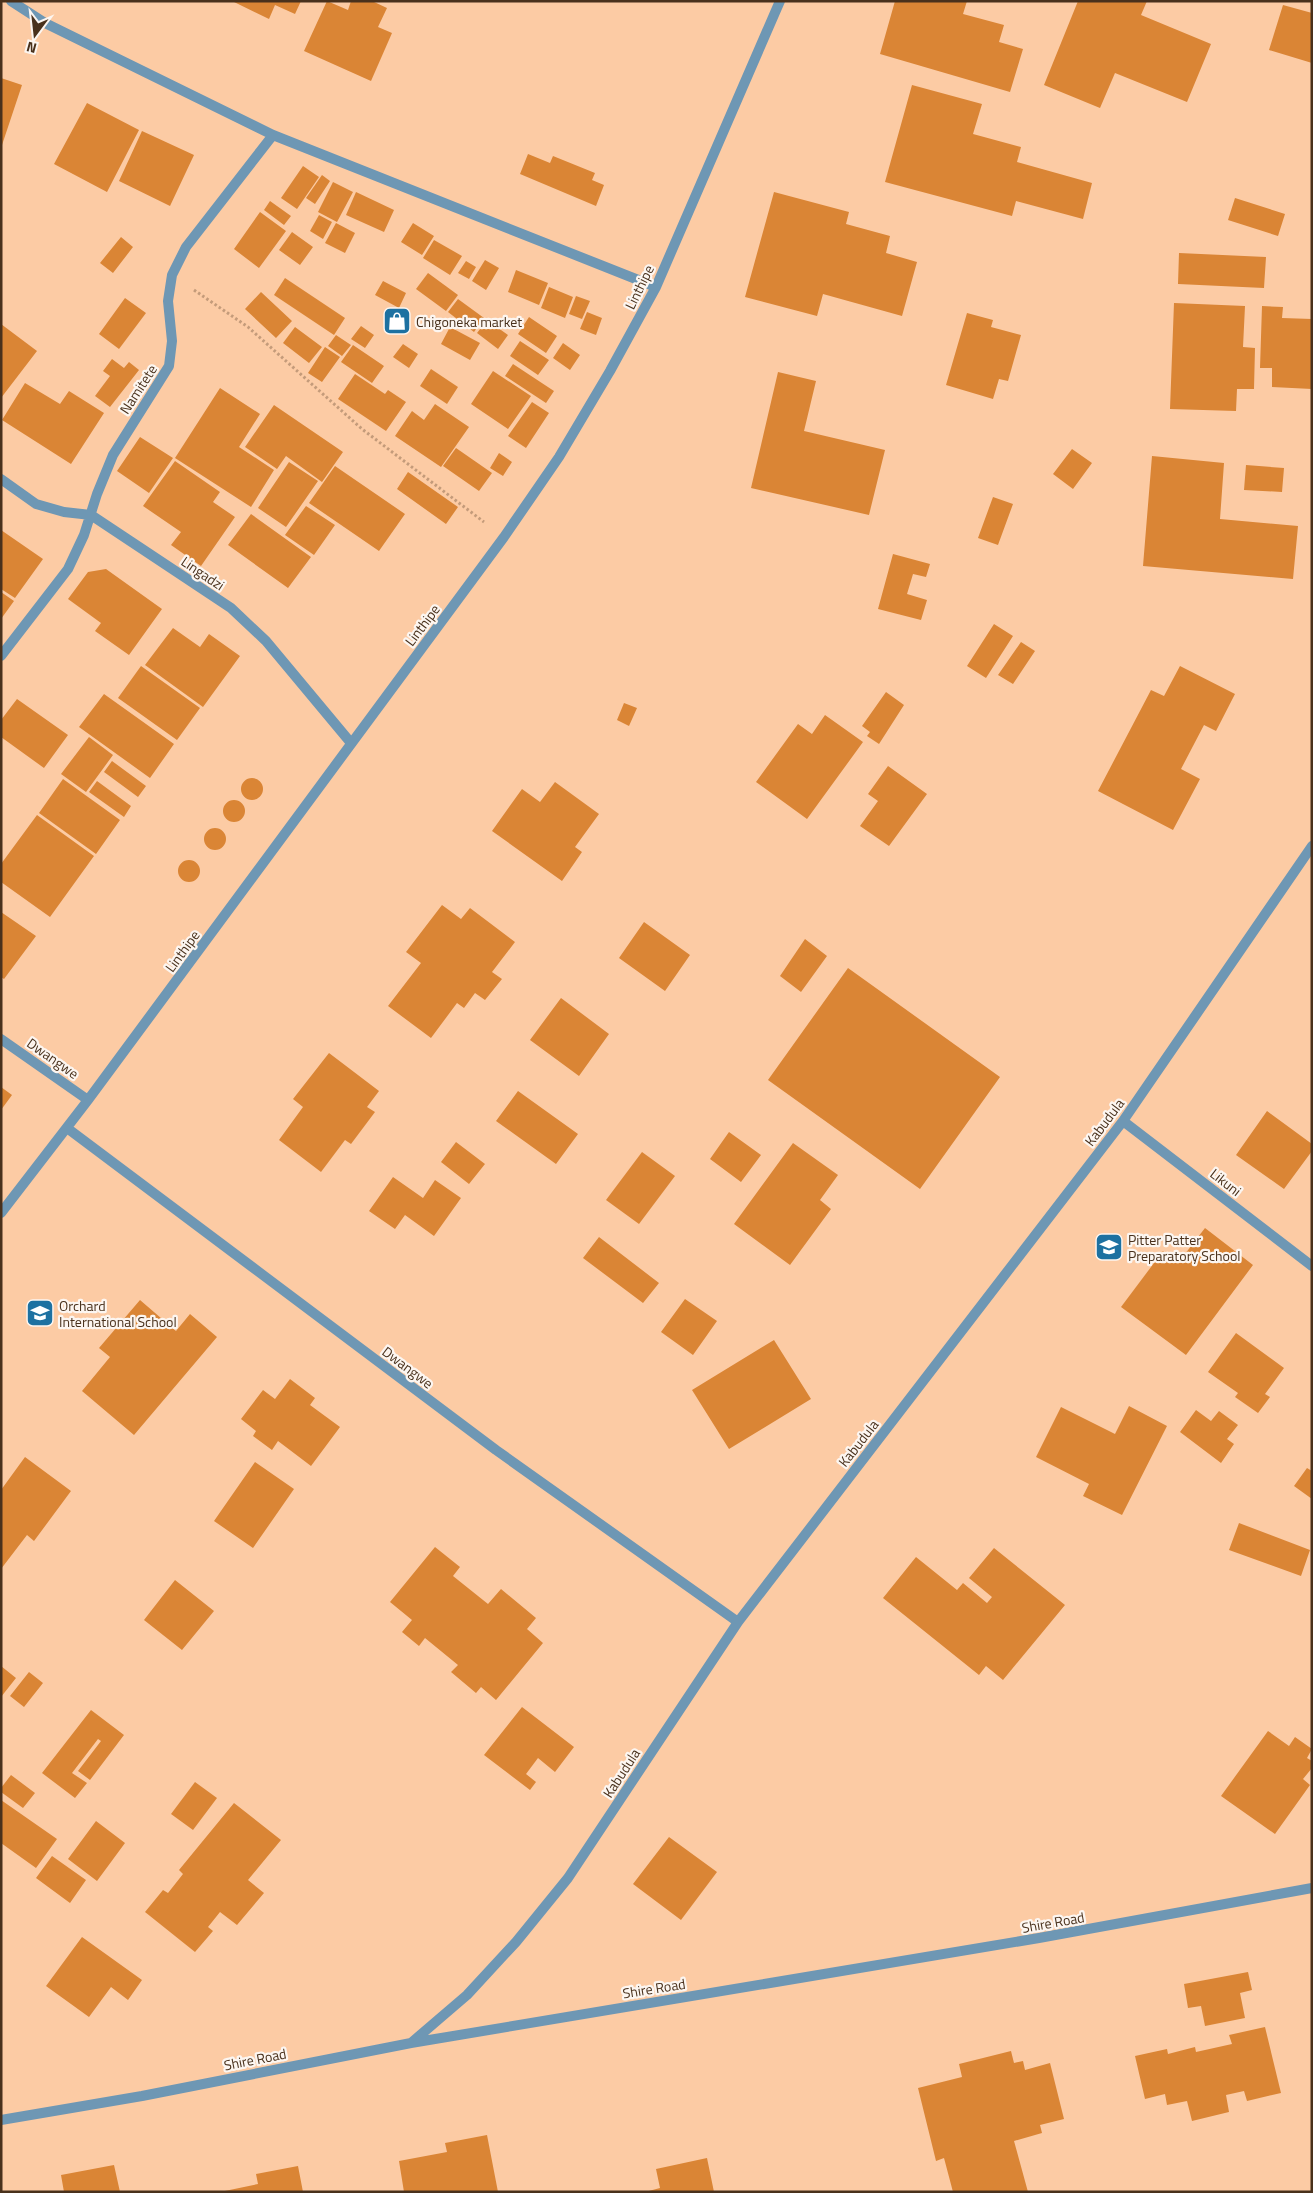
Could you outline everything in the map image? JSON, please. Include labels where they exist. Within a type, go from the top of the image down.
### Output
[{"type":"street","points":[[11,1],[45,23],[273,135],[656,287]]},
{"type":"street","name":"Linthipe","points":[[1,1214],[88,1100],[504,537],[559,457],[610,371],[656,287],[780,1]]},
{"type":"street","name":"Namitete","points":[[1,656],[68,569],[91,515],[97,494],[113,455],[169,366],[172,341],[168,301],[172,275],[186,247],[273,135]]},
{"type":"street","name":"Lingadzi","points":[[1,480],[36,504],[64,512],[91,515],[231,608],[266,641],[352,743]]},
{"type":"street","name":"Kabudula","points":[[411,2042],[467,1995],[516,1942],[568,1878],[738,1622],[1123,1121],[1312,846]]},
{"type":"street","name":"Dwangwe","points":[[1,1039],[88,1100]]},
{"type":"street","name":"Likuni","points":[[1123,1121],[1312,1266]]},
{"type":"street","name":"Dwangwe","points":[[67,1128],[496,1450],[738,1622]]},
{"type":"street","name":"Shire Road","points":[[1,2120],[142,2096],[411,2042],[1039,1938],[1312,1888]]},
{"type":"path","points":[[172,275],[248,327],[362,429],[504,537]]},
{"type":"building","points":[[232,1],[301,1],[295,14],[275,5],[269,19]]},
{"type":"building","points":[[327,1],[348,10],[351,1],[372,1],[387,8],[378,27],[392,33],[371,81],[304,51]]},
{"type":"building","points":[[895,1],[967,1],[963,14],[1004,25],[999,42],[1023,49],[1010,92],[880,54]]},
{"type":"building","points":[[1078,1],[1147,1],[1141,15],[1211,44],[1187,102],[1115,73],[1100,108],[1044,85]]},
{"type":"building","points":[[1283,5],[1312,13],[1312,63],[1269,50]]},
{"type":"building","points":[[1,78],[22,85],[2,145],[1,145]]},
{"type":"building","points":[[912,85],[982,104],[973,134],[1021,147],[1017,162],[1092,183],[1083,219],[1016,201],[1012,216],[885,182]]},
{"type":"building","points":[[87,103],[139,130],[107,192],[54,164]]},
{"type":"building","points":[[142,131],[194,155],[170,206],[119,181]]},
{"type":"building","points":[[528,154],[550,163],[553,156],[595,173],[592,180],[604,185],[596,206],[520,174]]},
{"type":"building","points":[[303,166],[319,177],[297,209],[281,198]]},
{"type":"building","points":[[322,175],[330,181],[315,204],[306,198]]},
{"type":"building","points":[[333,182],[353,192],[337,222],[318,212]]},
{"type":"building","points":[[356,192],[394,210],[384,232],[346,215]]},
{"type":"building","points":[[774,192],[849,212],[846,224],[890,236],[886,253],[917,262],[902,316],[823,294],[817,316],[745,297]]},
{"type":"building","points":[[1235,198],[1285,214],[1278,236],[1228,220]]},
{"type":"building","points":[[270,201],[291,216],[284,225],[264,210]]},
{"type":"building","points":[[260,212],[286,231],[259,268],[234,249]]},
{"type":"building","points":[[319,215],[332,222],[323,239],[310,231]]},
{"type":"building","points":[[336,223],[355,233],[345,253],[325,243]]},
{"type":"building","points":[[413,223],[434,236],[422,255],[401,242]]},
{"type":"building","points":[[292,232],[313,247],[300,265],[279,250]]},
{"type":"building","points":[[121,237],[133,247],[113,273],[100,263]]},
{"type":"building","points":[[434,240],[462,256],[450,275],[423,258]]},
{"type":"building","points":[[1179,253],[1266,257],[1264,288],[1178,284]]},
{"type":"building","points":[[485,260],[499,268],[486,290],[472,281]]},
{"type":"building","points":[[466,261],[476,267],[469,279],[458,273]]},
{"type":"building","points":[[516,270],[548,283],[539,305],[508,292]]},
{"type":"building","points":[[428,273],[458,295],[446,311],[416,289]]},
{"type":"building","points":[[285,278],[345,318],[334,335],[274,295]]},
{"type":"building","points":[[383,281],[406,293],[399,308],[375,295]]},
{"type":"building","points":[[549,287],[573,297],[565,318],[541,308]]},
{"type":"building","points":[[261,292],[292,321],[276,338],[245,309]]},
{"type":"building","points":[[576,296],[590,301],[582,319],[569,314]]},
{"type":"building","points":[[125,298],[146,313],[119,349],[99,334]]},
{"type":"building","points":[[458,299],[484,318],[474,332],[448,312]]},
{"type":"building","points":[[1174,303],[1245,306],[1243,347],[1255,348],[1254,389],[1237,389],[1236,411],[1170,409]]},
{"type":"building","points":[[1262,306],[1283,307],[1282,318],[1312,319],[1312,389],[1272,387],[1272,368],[1260,368]]},
{"type":"building","points":[[587,312],[602,318],[596,335],[580,329]]},
{"type":"building","points":[[967,313],[993,320],[991,327],[1021,335],[1008,381],[999,379],[993,399],[946,385]]},
{"type":"building","points":[[529,317],[557,336],[546,353],[518,334]]},
{"type":"building","points":[[487,320],[508,335],[498,349],[477,333]]},
{"type":"building","points":[[1,324],[37,351],[1,398]]},
{"type":"building","points":[[361,326],[374,335],[365,348],[351,339]]},
{"type":"building","points":[[295,327],[322,347],[309,363],[283,343]]},
{"type":"building","points":[[450,327],[480,343],[470,360],[441,344]]},
{"type":"building","points":[[336,335],[351,345],[342,356],[328,346]]},
{"type":"building","points":[[520,341],[549,360],[538,375],[510,356]]},
{"type":"building","points":[[563,343],[580,355],[570,370],[553,358]]},
{"type":"building","points":[[403,344],[418,354],[409,368],[393,357]]},
{"type":"building","points":[[353,345],[384,366],[372,383],[341,362]]},
{"type":"building","points":[[325,347],[340,357],[322,382],[308,373]]},
{"type":"building","points":[[112,359],[124,368],[129,362],[139,370],[110,407],[95,396],[110,376],[103,371]]},
{"type":"building","points":[[513,364],[554,391],[546,403],[505,376]]},
{"type":"building","points":[[431,369],[458,387],[447,404],[420,386]]},
{"type":"building","points":[[493,371],[531,396],[508,429],[471,404]]},
{"type":"building","points":[[778,372],[816,381],[804,431],[885,450],[869,515],[751,488]]},
{"type":"building","points":[[355,374],[385,394],[388,390],[406,402],[386,431],[338,399]]},
{"type":"building","points":[[25,383],[60,404],[69,391],[104,413],[71,464],[2,420]]},
{"type":"building","points":[[220,388],[260,414],[239,447],[274,470],[251,507],[175,458]]},
{"type":"building","points":[[532,402],[549,413],[526,448],[508,436]]},
{"type":"building","points":[[435,404],[469,427],[441,467],[395,436],[412,411],[424,420]]},
{"type":"building","points":[[274,405],[343,452],[322,482],[286,456],[277,469],[245,447]]},
{"type":"building","points":[[140,437],[173,458],[149,493],[117,471]]},
{"type":"building","points":[[456,448],[492,473],[479,491],[443,466]]},
{"type":"building","points":[[1072,449],[1092,463],[1073,489],[1053,474]]},
{"type":"building","points":[[499,453],[512,462],[503,476],[490,468]]},
{"type":"building","points":[[1152,456],[1224,463],[1220,519],[1298,526],[1293,579],[1143,566]]},
{"type":"building","points":[[175,461],[220,492],[213,502],[235,517],[201,566],[171,545],[181,532],[143,506]]},
{"type":"building","points":[[289,462],[318,481],[286,527],[258,508]]},
{"type":"building","points":[[1246,465],[1284,468],[1282,492],[1244,490]]},
{"type":"building","points":[[335,466],[405,514],[379,551],[309,503]]},
{"type":"building","points":[[408,472],[458,507],[446,524],[397,489]]},
{"type":"building","points":[[993,497],[1013,504],[998,545],[978,538]]},
{"type":"building","points":[[306,506],[335,525],[314,555],[285,535]]},
{"type":"building","points":[[251,514],[311,557],[288,588],[228,545]]},
{"type":"building","points":[[1,530],[43,559],[15,598],[1,589]]},
{"type":"building","points":[[893,554],[930,564],[926,577],[913,574],[907,594],[927,600],[921,620],[878,609]]},
{"type":"building","points":[[106,569],[162,609],[129,655],[95,631],[101,623],[68,599],[88,572]]},
{"type":"building","points":[[1,592],[14,601],[1,619]]},
{"type":"building","points":[[994,624],[1013,636],[986,678],[967,666]]},
{"type":"building","points":[[173,628],[200,647],[209,634],[240,656],[203,707],[145,665]]},
{"type":"building","points":[[1021,642],[1035,651],[1013,684],[998,675]]},
{"type":"building","points":[[141,666],[200,708],[177,740],[118,698]]},
{"type":"building","points":[[1180,666],[1235,694],[1216,731],[1204,725],[1181,769],[1200,779],[1173,830],[1098,791],[1151,690],[1164,696]]},
{"type":"building","points":[[886,692],[904,705],[879,744],[867,736],[870,732],[862,726]]},
{"type":"building","points":[[104,694],[174,744],[150,778],[79,727]]},
{"type":"building","points":[[17,699],[68,735],[44,768],[1,737],[1,720]]},
{"type":"building","points":[[624,703],[637,708],[629,726],[617,720]]},
{"type":"building","points":[[825,715],[863,742],[807,819],[756,782],[798,724],[812,734]]},
{"type":"building","points":[[89,737],[113,755],[86,792],[61,774]]},
{"type":"building","points":[[112,761],[146,786],[138,797],[104,772]]},
{"type":"building","points":[[888,766],[927,794],[889,846],[860,826],[878,801],[868,794]]},
{"type":"building","points":[[252,778],[260,781],[263,789],[260,797],[252,800],[244,797],[241,789],[244,781]]},
{"type":"building","points":[[63,779],[120,820],[96,854],[39,813]]},
{"type":"building","points":[[97,781],[131,806],[124,817],[89,792]]},
{"type":"building","points":[[555,782],[599,814],[575,847],[582,852],[562,881],[492,831],[522,789],[540,802]]},
{"type":"building","points":[[234,800],[242,803],[245,811],[242,819],[234,822],[226,819],[223,811],[226,803]]},
{"type":"building","points":[[37,815],[94,856],[50,917],[1,882],[1,864]]},
{"type":"building","points":[[215,828],[223,831],[226,839],[223,847],[215,850],[207,847],[204,839],[207,831]]},
{"type":"building","points":[[189,860],[199,867],[200,871],[193,881],[189,882],[179,875],[178,871],[185,861]]},
{"type":"building","points":[[442,905],[461,919],[470,908],[515,942],[492,972],[502,979],[485,1000],[475,993],[464,1008],[457,1003],[431,1038],[388,1006],[421,963],[406,952]]},
{"type":"building","points":[[1,912],[36,936],[4,979],[1,977]]},
{"type":"building","points":[[644,922],[690,955],[665,991],[619,958]]},
{"type":"building","points":[[805,939],[827,956],[801,992],[780,976]]},
{"type":"building","points":[[848,968],[1000,1077],[920,1189],[768,1080]]},
{"type":"building","points":[[561,998],[609,1034],[579,1076],[530,1040]]},
{"type":"building","points":[[329,1053],[379,1091],[367,1107],[375,1112],[351,1144],[345,1140],[321,1172],[279,1140],[303,1107],[293,1099]]},
{"type":"building","points":[[1,1087],[12,1095],[1,1110]]},
{"type":"building","points":[[518,1091],[578,1134],[556,1164],[496,1121]]},
{"type":"building","points":[[1267,1111],[1312,1144],[1312,1151],[1284,1189],[1236,1155]]},
{"type":"building","points":[[729,1132],[761,1155],[741,1182],[710,1159]]},
{"type":"building","points":[[456,1142],[485,1164],[469,1184],[441,1162]]},
{"type":"building","points":[[793,1143],[838,1175],[820,1200],[831,1209],[790,1265],[734,1224]]},
{"type":"building","points":[[642,1152],[675,1176],[639,1224],[606,1200]]},
{"type":"building","points":[[393,1177],[423,1198],[435,1180],[461,1198],[434,1236],[405,1215],[395,1229],[369,1211]]},
{"type":"building","points":[[1205,1228],[1253,1265],[1186,1355],[1121,1307],[1163,1251],[1178,1263]]},
{"type":"building","points":[[599,1237],[659,1283],[643,1303],[583,1258]]},
{"type":"building","points":[[685,1299],[717,1321],[693,1355],[661,1332]]},
{"type":"building","points":[[140,1300],[176,1331],[190,1314],[217,1337],[134,1435],[82,1391],[110,1357],[99,1348]]},
{"type":"building","points":[[1236,1333],[1284,1368],[1265,1394],[1270,1397],[1258,1413],[1235,1397],[1238,1393],[1208,1372]]},
{"type":"building","points":[[774,1340],[811,1399],[729,1449],[692,1390]]},
{"type":"building","points":[[290,1379],[315,1398],[310,1405],[340,1427],[311,1466],[278,1441],[272,1450],[253,1436],[256,1431],[241,1419],[263,1390],[275,1399]]},
{"type":"building","points":[[1129,1406],[1167,1426],[1122,1515],[1083,1496],[1089,1484],[1036,1457],[1061,1407],[1115,1434]]},
{"type":"building","points":[[1196,1410],[1211,1421],[1219,1411],[1238,1425],[1227,1439],[1234,1444],[1221,1463],[1180,1432]]},
{"type":"building","points":[[25,1457],[71,1491],[34,1541],[27,1535],[1,1569],[1,1490]]},
{"type":"building","points":[[255,1462],[294,1489],[253,1548],[214,1521]]},
{"type":"building","points":[[1307,1468],[1312,1471],[1312,1499],[1294,1486]]},
{"type":"building","points":[[1239,1523],[1310,1550],[1301,1576],[1229,1550]]},
{"type":"building","points":[[435,1547],[460,1567],[453,1576],[488,1604],[501,1589],[536,1618],[527,1629],[543,1643],[496,1700],[481,1687],[476,1693],[451,1672],[458,1665],[425,1638],[419,1646],[402,1632],[412,1620],[390,1602]]},
{"type":"building","points":[[994,1548],[1065,1605],[1003,1680],[986,1666],[979,1675],[883,1598],[916,1557],[957,1590],[963,1583],[987,1603],[992,1597],[969,1578]]},
{"type":"building","points":[[175,1580],[214,1611],[182,1650],[144,1620]]},
{"type":"building","points":[[1,1666],[16,1678],[1,1697]]},
{"type":"building","points":[[29,1672],[43,1683],[24,1707],[10,1696]]},
{"type":"building","points":[[522,1707],[574,1747],[555,1772],[538,1758],[526,1774],[536,1782],[530,1790],[484,1755]]},
{"type":"building","points":[[91,1710],[124,1735],[90,1780],[78,1771],[101,1741],[98,1739],[72,1773],[87,1783],[75,1798],[42,1773]]},
{"type":"building","points":[[1268,1731],[1289,1746],[1295,1737],[1312,1749],[1307,1758],[1312,1761],[1312,1768],[1303,1779],[1310,1785],[1275,1834],[1221,1796]]},
{"type":"building","points":[[11,1775],[35,1793],[23,1808],[1,1792],[1,1788]]},
{"type":"building","points":[[195,1782],[217,1798],[193,1830],[171,1814]]},
{"type":"building","points":[[1,1800],[57,1839],[36,1868],[1,1843]]},
{"type":"building","points":[[234,1803],[281,1840],[248,1880],[264,1893],[237,1925],[220,1912],[208,1927],[213,1931],[195,1952],[145,1912],[163,1890],[168,1893],[183,1874],[179,1870]]},
{"type":"building","points":[[96,1821],[125,1843],[97,1881],[68,1859]]},
{"type":"building","points":[[669,1837],[717,1872],[681,1920],[633,1884]]},
{"type":"building","points":[[52,1856],[86,1880],[70,1903],[36,1878]]},
{"type":"building","points":[[82,1937],[142,1980],[128,2000],[111,1987],[89,2017],[46,1986]]},
{"type":"building","points":[[1248,1972],[1252,1990],[1240,1993],[1245,2018],[1205,2026],[1201,2006],[1188,2008],[1184,1984]]},
{"type":"building","points":[[1265,2027],[1281,2093],[1247,2101],[1244,2091],[1226,2095],[1229,2112],[1192,2121],[1187,2101],[1167,2105],[1165,2094],[1145,2099],[1135,2056],[1167,2049],[1168,2054],[1195,2047],[1196,2052],[1232,2044],[1229,2035]]},
{"type":"building","points":[[1011,2051],[1014,2063],[1023,2061],[1025,2070],[1050,2063],[1064,2119],[1040,2125],[1042,2133],[1014,2141],[1028,2192],[953,2192],[944,2158],[936,2161],[918,2088],[962,2077],[959,2064]]},
{"type":"building","points":[[487,2135],[498,2192],[404,2192],[399,2161],[447,2152],[445,2143]]},
{"type":"building","points":[[707,2158],[714,2192],[645,2192],[660,2188],[656,2169]]},
{"type":"building","points":[[114,2165],[120,2192],[64,2192],[61,2175]]},
{"type":"building","points":[[298,2166],[303,2192],[220,2192],[258,2184],[256,2174]]},
{"type":"place","name":"Chigoneka market","points":[[397,321]]},
{"type":"place","name":"Pitter Patter Preparatory School","points":[[1109,1247]]},
{"type":"place","name":"Orchard International School","points":[[40,1313]]}]
